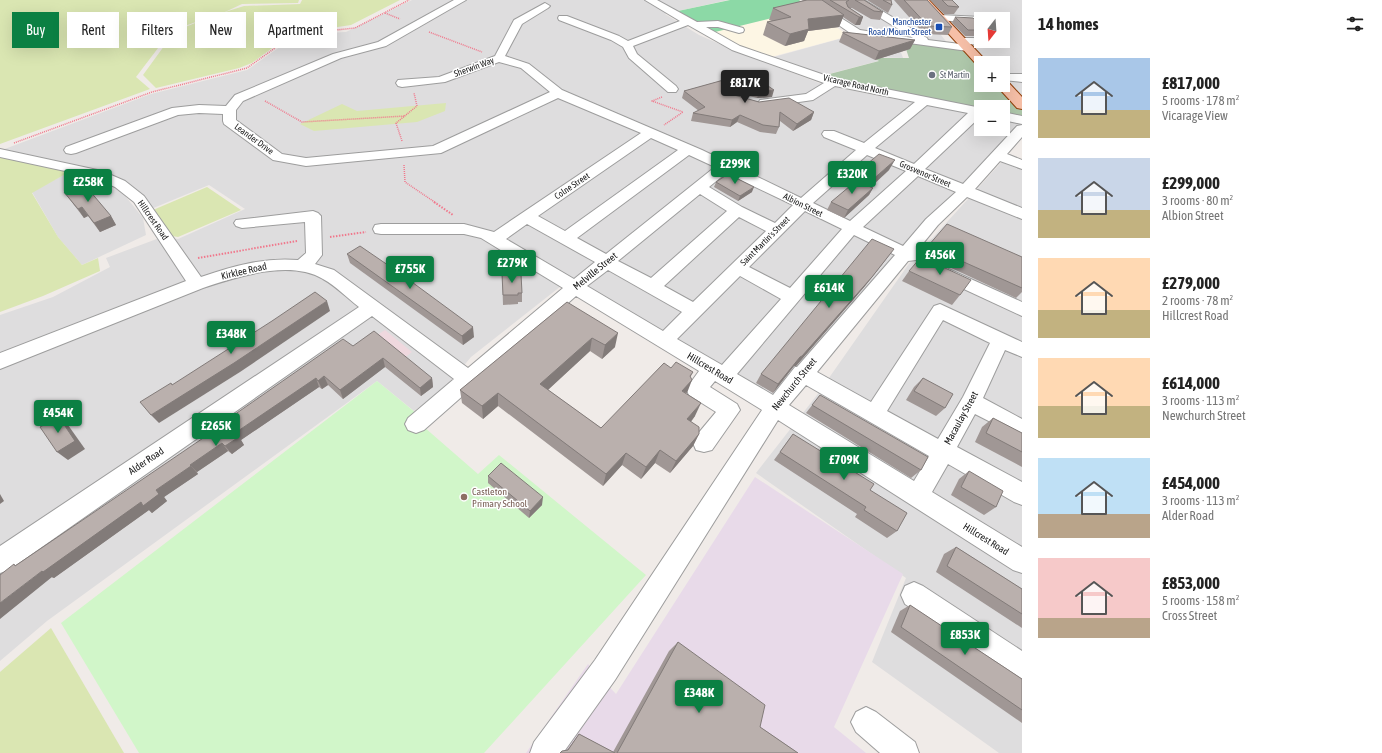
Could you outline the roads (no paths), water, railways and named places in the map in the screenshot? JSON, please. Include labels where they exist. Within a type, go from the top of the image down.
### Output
[{"type":"main road","points":[[923,0],[976,56]]},
{"type":"main road","points":[[1010,92],[1022,105]]},
{"type":"street","name":"Leander Drive","points":[[460,0],[382,44],[337,56],[239,98],[230,110],[229,121],[278,157],[306,162],[436,150],[558,93]]},
{"type":"street","name":"Vicarage Road North","points":[[650,0],[736,48],[834,82],[974,110]]},
{"type":"street","points":[[859,1],[930,44]]},
{"type":"street","name":"Sherwin Way","points":[[402,83],[441,80],[499,58],[518,22],[545,6]]},
{"type":"street","points":[[819,8],[857,33],[930,44],[974,43]]},
{"type":"street","points":[[563,18],[614,38],[626,45],[633,56],[672,89]]},
{"type":"street","points":[[940,18],[974,20]]},
{"type":"street","points":[[626,45],[692,23],[729,26],[739,30]]},
{"type":"street","points":[[843,24],[861,23]]},
{"type":"street","points":[[874,23],[900,26]]},
{"type":"street","name":"Albion Street","points":[[499,58],[525,66],[558,93],[688,149],[850,229],[1022,310]]},
{"type":"street","points":[[1010,77],[1022,78]]},
{"type":"street","points":[[750,102],[757,104],[809,97],[834,82]]},
{"type":"street","name":"Saint Martin's Street","points":[[664,341],[802,205],[865,149],[925,100]]},
{"type":"street","points":[[71,150],[176,111],[199,109],[230,110]]},
{"type":"street","points":[[704,443],[730,410],[696,389],[718,373],[792,297],[850,229],[974,116]]},
{"type":"street","points":[[1010,117],[1022,120]]},
{"type":"street","name":"Newchurch Street","points":[[545,753],[605,670],[775,407],[802,373],[905,254],[939,225],[965,191],[1022,129]]},
{"type":"street","name":"Colne Street","points":[[486,236],[527,217],[650,133]]},
{"type":"street","name":"Grosvenor Street","points":[[829,134],[1022,214]]},
{"type":"street","name":"Hillcrest Road","points":[[5,149],[97,174],[120,184],[139,199],[197,284]]},
{"type":"street","points":[[565,239],[688,149]]},
{"type":"street","points":[[998,155],[1022,165]]},
{"type":"street","name":"Melville Street","points":[[416,424],[575,287],[724,167]]},
{"type":"street","points":[[699,187],[737,210],[777,230]]},
{"type":"street","points":[[652,287],[737,210]]},
{"type":"street","points":[[242,223],[313,216],[314,254],[302,266]]},
{"type":"street","points":[[527,217],[695,311]]},
{"type":"street","name":"Hillcrest Road","points":[[381,230],[464,229],[486,236],[575,287],[775,407],[1022,561]]},
{"type":"street","name":"Kirklee Road","points":[[0,361],[197,284],[230,273],[274,264],[302,266],[328,274],[468,378]]},
{"type":"street","points":[[738,268],[792,297]]},
{"type":"street","name":"Alder Road","points":[[0,561],[372,307]]},
{"type":"street","points":[[874,414],[940,310],[1022,350]]},
{"type":"street","name":"Macaulay Street","points":[[918,496],[971,402],[1001,339]]},
{"type":"street","points":[[802,373],[874,414],[1022,494]]},
{"type":"street","points":[[971,402],[1022,429]]},
{"type":"street","points":[[914,595],[1022,668]]},
{"type":"street","points":[[866,722],[904,753]]},
{"type":"place","name":"Manchester Road/Mount Street","points":[[939,27]]},
{"type":"place","name":"St Martin","points":[[932,75]]},
{"type":"place","name":"Castleton Primary School","points":[[464,497]]}]
